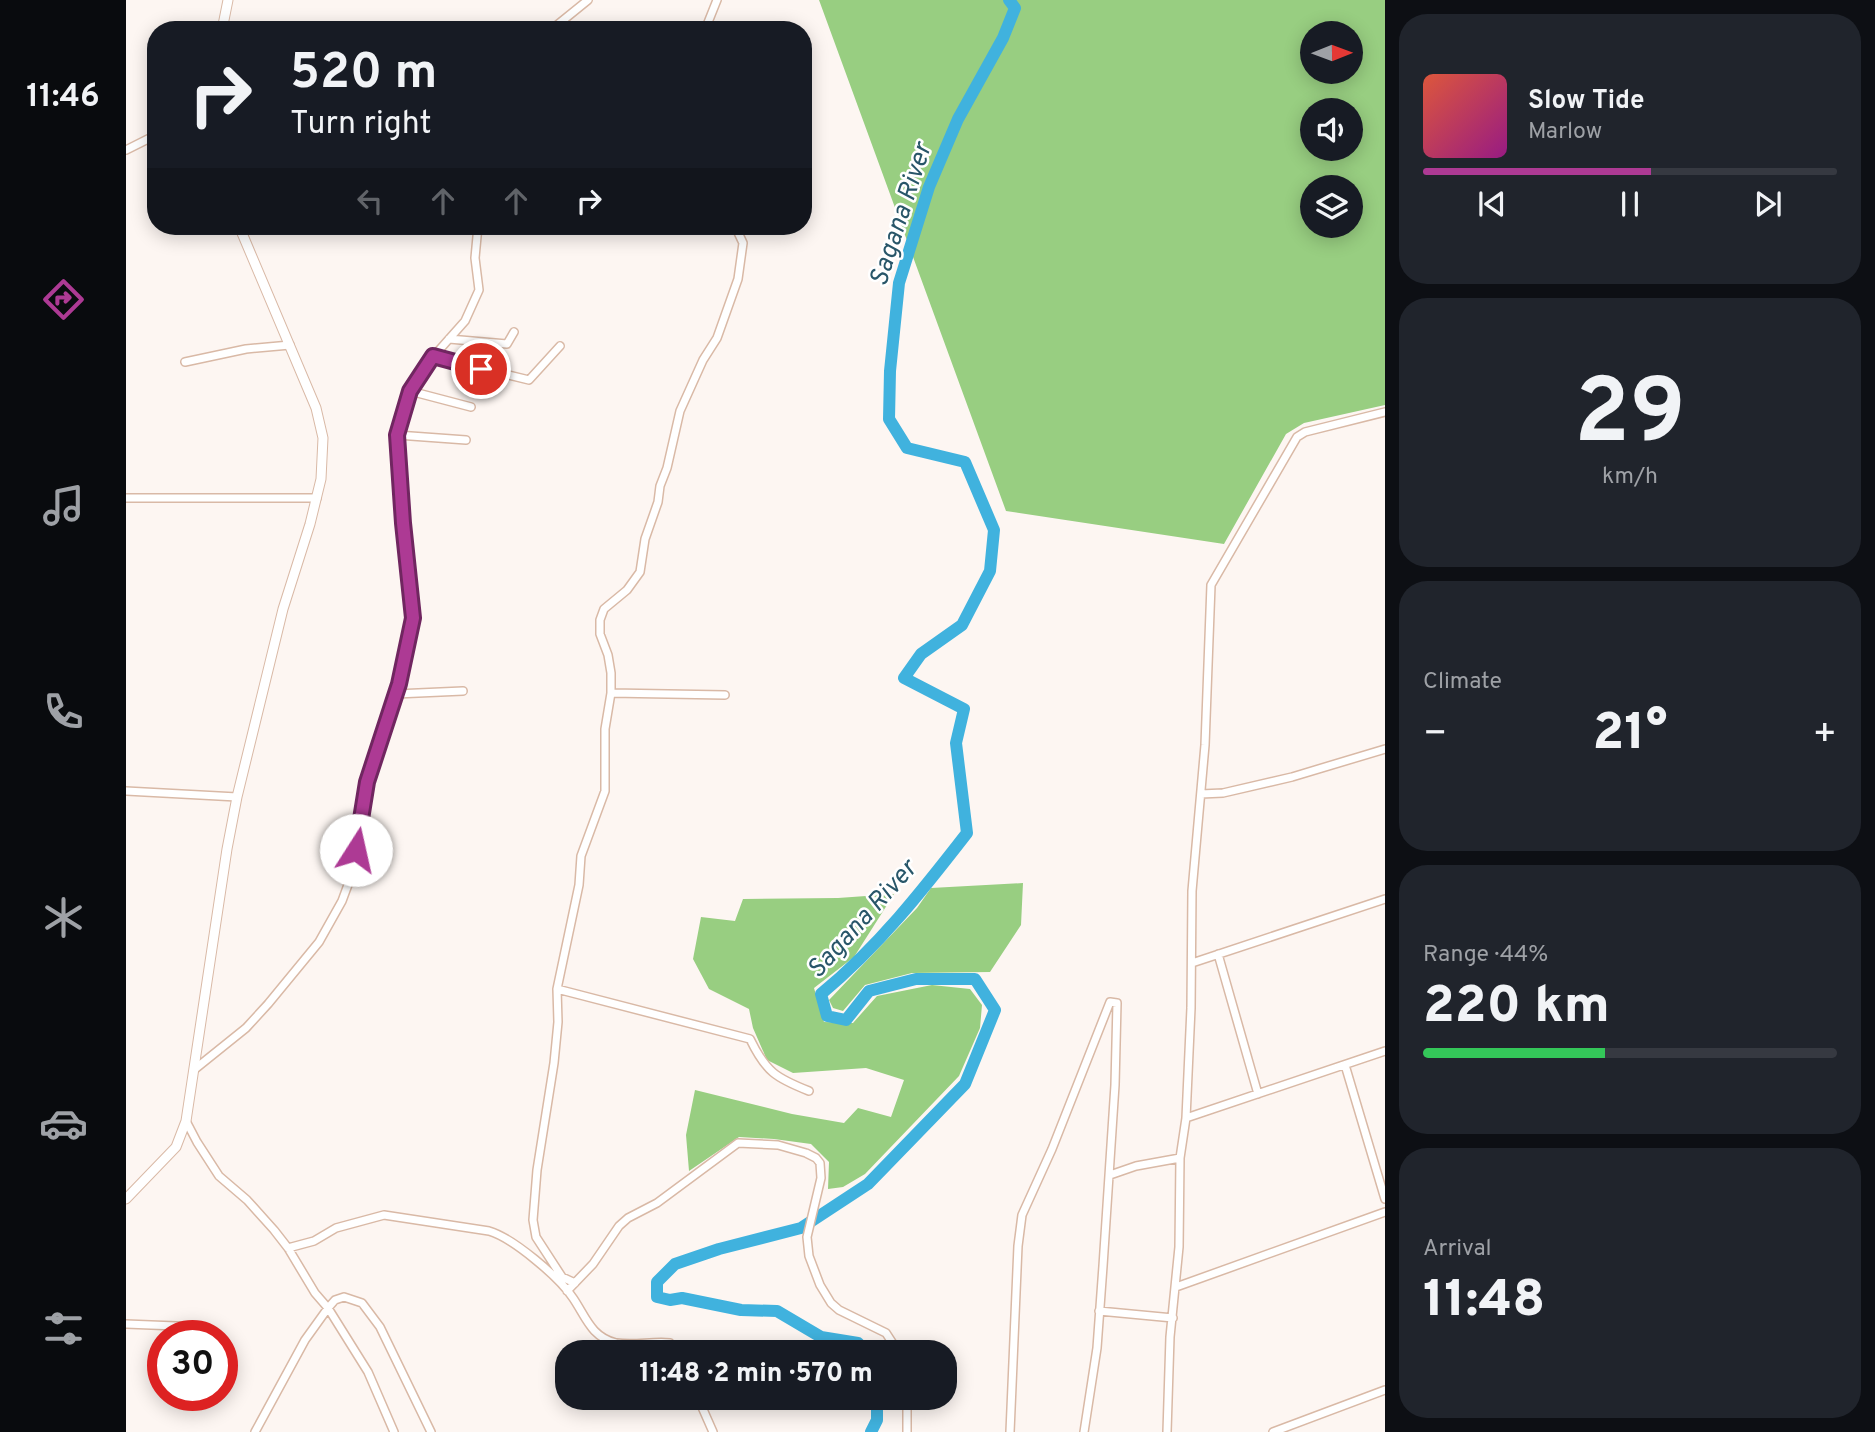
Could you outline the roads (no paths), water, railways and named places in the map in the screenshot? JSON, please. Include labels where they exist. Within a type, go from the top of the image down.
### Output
[{"type":"street","points":[[224,21],[228,0]]},
{"type":"street","points":[[562,21],[589,0]]},
{"type":"street","points":[[709,21],[717,0]]},
{"type":"street","points":[[126,150],[147,140]]},
{"type":"street","points":[[126,1199],[176,1147],[186,1121],[237,797],[283,609],[317,498],[322,469],[323,438],[316,408],[243,235]]},
{"type":"street","points":[[195,1069],[246,1028],[319,942],[333,919],[349,881],[367,782],[396,694],[413,618],[397,435],[410,391],[433,356],[465,321],[479,290],[475,258],[477,235]]},
{"type":"street","points":[[575,1283],[562,1277],[536,1237],[533,1220],[537,1170],[554,1063],[558,1022],[557,989],[579,885],[581,856],[605,791],[605,729],[611,673],[600,634],[600,620],[604,609],[626,590],[640,572],[645,540],[658,502],[680,411],[703,360],[717,338],[738,279],[743,243],[741,235]]},
{"type":"street","points":[[449,339],[507,344],[514,332]]},
{"type":"street","points":[[185,362],[246,349],[290,345]]},
{"type":"street","points":[[433,356],[529,380],[560,346]]},
{"type":"street","points":[[410,391],[471,407]]},
{"type":"street","points":[[1167,1432],[1179,1247],[1180,1158],[1185,1118],[1192,962],[1192,891],[1201,794],[1211,585],[1300,433],[1385,412]]},
{"type":"street","points":[[397,435],[466,440]]},
{"type":"street","points":[[126,498],[317,498]]},
{"type":"street","points":[[396,694],[463,691]]},
{"type":"street","points":[[611,692],[725,695]]},
{"type":"street","points":[[1201,794],[1223,793],[1292,777],[1385,749]]},
{"type":"street","points":[[126,792],[237,797]]},
{"type":"street","points":[[1192,962],[1385,899]]},
{"type":"street","points":[[1218,954],[1258,1094]]},
{"type":"street","points":[[557,989],[750,1039],[767,1069],[780,1080],[809,1091]]},
{"type":"street","points":[[1010,1432],[1018,1246],[1022,1215],[1052,1149],[1110,1002],[1117,1003],[1110,1175],[1097,1349],[1084,1432]]},
{"type":"street","points":[[1185,1118],[1385,1051]]},
{"type":"street","points":[[1345,1065],[1385,1199]]},
{"type":"street","points":[[186,1121],[219,1176],[247,1200],[288,1248],[368,1372],[394,1432]]},
{"type":"street","points":[[567,1291],[593,1264],[618,1226],[628,1218],[657,1203],[738,1143],[778,1145],[816,1158],[820,1163],[821,1178],[807,1237],[813,1270],[831,1303],[886,1333],[891,1340]]},
{"type":"street","points":[[1110,1175],[1136,1166],[1180,1158]]},
{"type":"street","points":[[1176,1287],[1385,1212]]},
{"type":"street","points":[[288,1248],[314,1241],[337,1228],[384,1215],[478,1228],[499,1234],[522,1250],[567,1291],[586,1323],[610,1340]]},
{"type":"street","points":[[255,1432],[305,1340],[335,1300],[344,1297],[362,1303],[380,1327],[431,1432]]},
{"type":"street","points":[[1099,1311],[1173,1318]]},
{"type":"street","points":[[126,1324],[147,1325]]},
{"type":"street","points":[[1273,1432],[1385,1390]]},
{"type":"street","points":[[703,1410],[713,1432]]},
{"type":"street","points":[[907,1410],[907,1432]]},
{"type":"waterway","name":"Sagana River","points":[[840,1340],[821,1337],[777,1311],[741,1310],[682,1298],[670,1300],[657,1297],[657,1282],[675,1264],[719,1249],[801,1228],[868,1184],[965,1084],[995,1010],[975,979],[916,979],[869,991],[846,1020],[827,1016],[821,994],[880,938],[967,833],[956,743],[964,709],[904,678],[921,654],[962,625],[990,571],[994,530],[965,462],[907,448],[889,419],[890,371],[899,283],[929,187],[958,119],[1003,38],[1015,8],[1009,0]]},
{"type":"waterway","name":"Sagana River","points":[[871,1432],[877,1420],[877,1410]]}]
